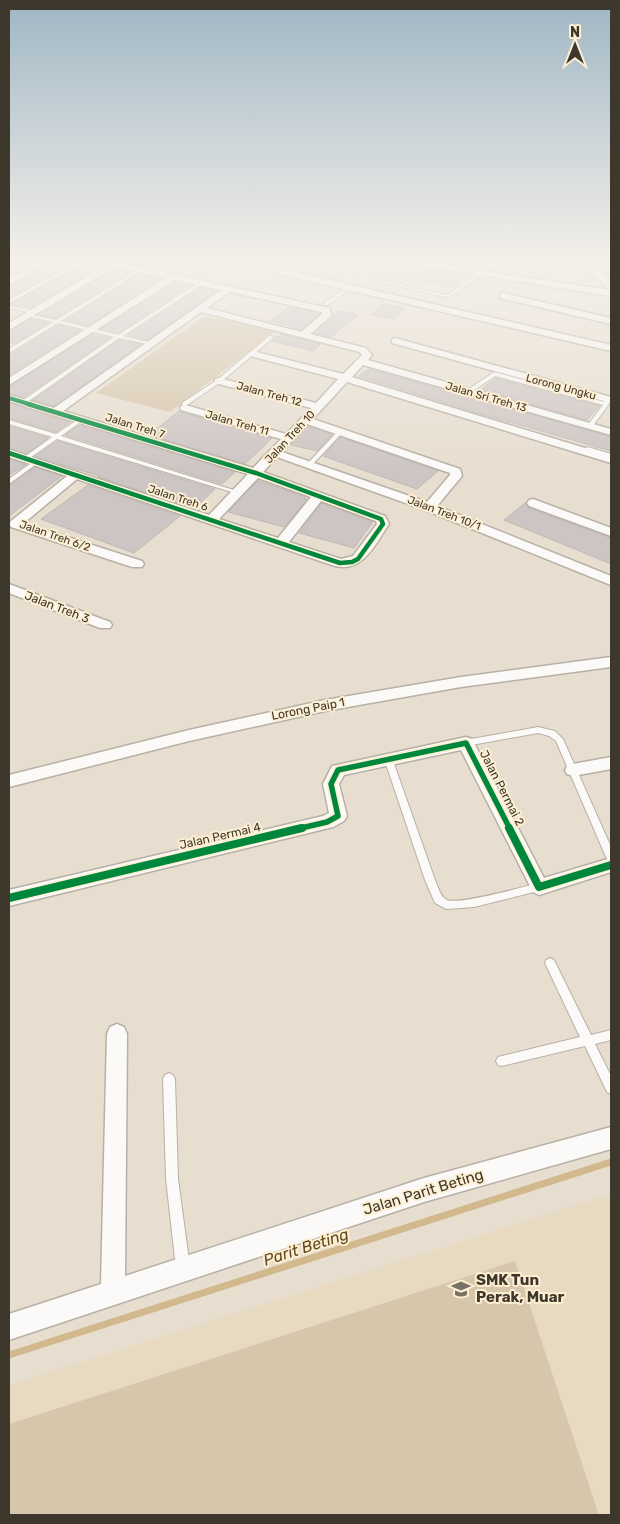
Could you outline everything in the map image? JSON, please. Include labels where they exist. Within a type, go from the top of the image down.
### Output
[{"type":"street","points":[[9,382],[90,330]]},
{"type":"street","points":[[55,412],[170,330]]},
{"type":"street","name":"Jalan Sri Treh 13","points":[[284,330],[303,335],[468,392],[611,432]]},
{"type":"street","points":[[303,335],[308,330]]},
{"type":"street","points":[[534,330],[611,348]]},
{"type":"street","name":"Lorong Ungku","points":[[394,341],[608,401]]},
{"type":"street","points":[[252,354],[345,378],[611,460]]},
{"type":"street","name":"Jalan Treh 10","points":[[211,520],[364,357]]},
{"type":"street","name":"Jalan Treh 12","points":[[219,380],[318,407]]},
{"type":"street","name":"Jalan Treh 7","points":[[9,398],[256,473],[381,519],[383,524],[358,559],[352,562],[340,563]]},
{"type":"street","points":[[478,418],[496,400]]},
{"type":"street","name":"Jalan Treh 11","points":[[185,408],[288,438]]},
{"type":"street","points":[[305,420],[456,471],[456,476],[429,507]]},
{"type":"street","name":"Jalan Treh 6","points":[[9,453],[340,563]]},
{"type":"street","name":"Jalan Treh 10/1","points":[[275,453],[429,507],[611,580]]},
{"type":"street","name":"Jalan Treh 6/2","points":[[12,523],[75,474]]},
{"type":"street","points":[[281,543],[318,497]]},
{"type":"street","points":[[534,502],[611,532]]},
{"type":"street","name":"Jalan Treh 6/2","points":[[12,523],[137,564]]},
{"type":"street","name":"Jalan Treh 3","points":[[9,588],[105,625]]},
{"type":"street","name":"Lorong Paip 1","points":[[9,780],[193,733],[318,707],[382,695],[611,662]]},
{"type":"street","name":"Jalan Permai 2","points":[[388,758],[466,743],[538,887]]},
{"type":"street","name":"Jalan Permai 4","points":[[9,898],[327,822],[338,816],[331,784],[338,770],[388,758]]},
{"type":"street","points":[[573,770],[611,763]]},
{"type":"street","points":[[538,887],[611,865]]},
{"type":"street","points":[[113,1291],[117,1034]]},
{"type":"street","name":"Jalan Parit Beting","points":[[9,1326],[424,1190],[611,1138]]},
{"type":"lane","points":[[9,350],[42,330]]},
{"type":"lane","points":[[91,330],[150,344]]},
{"type":"lane","points":[[24,402],[128,330]]},
{"type":"lane","points":[[185,408],[184,404],[219,380],[271,338]]},
{"type":"lane","points":[[468,392],[492,374],[497,374],[608,401],[590,426]]},
{"type":"lane","points":[[478,418],[611,456]]},
{"type":"lane","points":[[9,482],[55,437],[80,420]]},
{"type":"lane","points":[[9,422],[238,492]]},
{"type":"lane","points":[[310,464],[340,432]]},
{"type":"lane","points":[[466,743],[538,730],[552,733],[560,739],[611,857]]},
{"type":"lane","points":[[388,758],[430,880],[439,900],[446,905],[474,902],[538,887]]},
{"type":"lane","points":[[550,963],[611,1088]]},
{"type":"lane","points":[[502,1061],[611,1035]]},
{"type":"lane","points":[[169,1079],[172,1179],[183,1268]]},
{"type":"shaded area","points":[[185,330],[266,330],[274,332],[170,412],[96,393]]},
{"type":"shaded area","name":"SMK Tun Perak, Muar","points":[[611,1194],[611,1515],[9,1515],[9,1385]]},
{"type":"shaded area","name":"SMK Tun Perak, Muar","points":[[515,1261],[599,1515],[9,1515],[9,1424]]},
{"type":"building","points":[[12,330],[36,330],[14,344],[9,342],[9,332]]},
{"type":"building","points":[[50,330],[80,330],[9,375],[9,356]]},
{"type":"building","points":[[106,330],[122,330],[118,333]]},
{"type":"building","points":[[135,330],[161,330],[147,340],[128,335]]},
{"type":"building","points":[[317,330],[339,330],[331,337],[314,333]]},
{"type":"building","points":[[93,334],[110,338],[24,397],[9,393],[9,387]]},
{"type":"building","points":[[282,334],[321,344],[313,351],[272,341]]},
{"type":"building","points":[[119,340],[141,344],[54,406],[33,400]]},
{"type":"building","points":[[369,369],[611,437],[611,451],[478,413],[359,376]]},
{"type":"building","points":[[495,378],[600,406],[587,420],[481,390]]},
{"type":"building","points":[[9,403],[70,422],[56,432],[9,418]]},
{"type":"building","points":[[179,411],[272,438],[245,464],[149,435]]},
{"type":"building","points":[[80,425],[235,472],[222,484],[65,435]]},
{"type":"building","points":[[9,426],[48,438],[26,454],[9,448]]},
{"type":"building","points":[[307,426],[332,435],[317,451],[291,445]]},
{"type":"building","points":[[340,437],[438,471],[417,489],[323,456]]},
{"type":"building","points":[[57,441],[215,489],[196,507],[191,507],[98,477],[100,476],[35,457]]},
{"type":"building","points":[[9,459],[26,465],[9,475]]},
{"type":"building","points":[[35,467],[62,476],[9,516],[9,486]]},
{"type":"building","points":[[258,481],[306,497],[304,499],[307,499],[284,527],[228,512]]},
{"type":"building","points":[[88,485],[180,516],[134,553],[41,519]]},
{"type":"building","points":[[322,503],[373,522],[354,548],[299,533]]},
{"type":"building","points":[[525,503],[528,508],[611,538],[611,564],[504,520]]},
{"type":"waterway","name":"Parit Beting","points":[[9,1355],[611,1162]]},
{"type":"cycle path","points":[[9,398],[256,473],[381,519],[383,524],[358,559],[352,562],[340,563],[9,453]]},
{"type":"cycle path","points":[[9,898],[327,822],[338,816],[331,784],[338,770],[466,743],[539,887],[611,865]]},
{"type":"place","name":"SMK Tun Perak, Muar","points":[[461,1289]]}]
